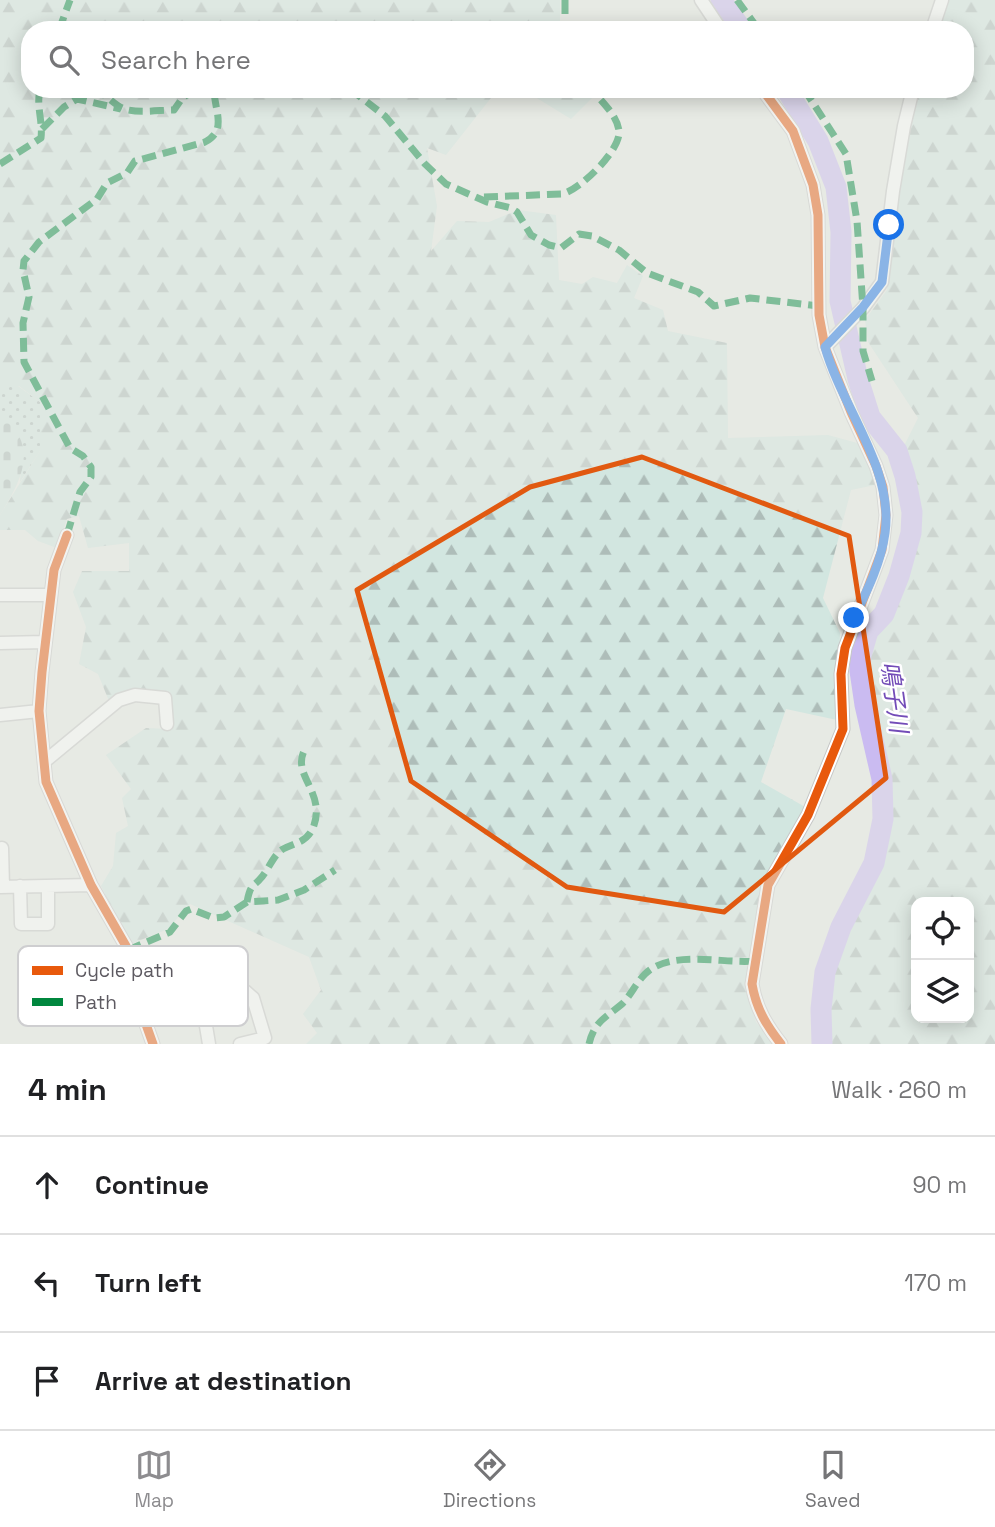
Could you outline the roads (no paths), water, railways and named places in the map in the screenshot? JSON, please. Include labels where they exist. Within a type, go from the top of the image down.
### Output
[{"type":"street","points":[[701,0],[715,21]]},
{"type":"street","points":[[935,21],[942,0]]},
{"type":"street","points":[[769,98],[793,131],[813,185],[818,215],[819,306],[825,347],[883,487],[886,532],[873,578],[854,618],[845,648],[841,674],[844,729],[808,815],[768,885],[752,984],[764,1023],[781,1044]]},
{"type":"street","points":[[825,347],[863,307],[882,282],[898,165],[912,98]]},
{"type":"street","points":[[67,535],[54,570],[50,595],[39,711],[46,782],[91,886],[126,946]]},
{"type":"street","points":[[0,595],[50,595]]},
{"type":"street","points":[[0,643],[45,642]]},
{"type":"street","points":[[44,762],[119,700],[135,695],[165,698],[167,724]]},
{"type":"street","points":[[0,715],[39,711]]},
{"type":"street","points":[[2,848],[1,887],[91,886]]},
{"type":"street","points":[[20,887],[21,925],[48,924],[48,886]]},
{"type":"street","points":[[240,1044],[265,1038],[253,998],[248,994]]},
{"type":"street","points":[[147,1026],[153,1044]]},
{"type":"street","points":[[206,1026],[209,1044]]},
{"type":"waterway","name":"鳴子川","points":[[721,0],[736,21]]},
{"type":"waterway","name":"鳴子川","points":[[792,98],[818,141],[836,187],[841,232],[840,301],[858,379],[870,417],[897,451],[912,512],[911,533],[899,576],[884,614],[868,631],[861,655],[860,671],[865,705],[882,779],[883,819],[874,863],[841,927],[825,972],[821,1009],[822,1044]]}]
